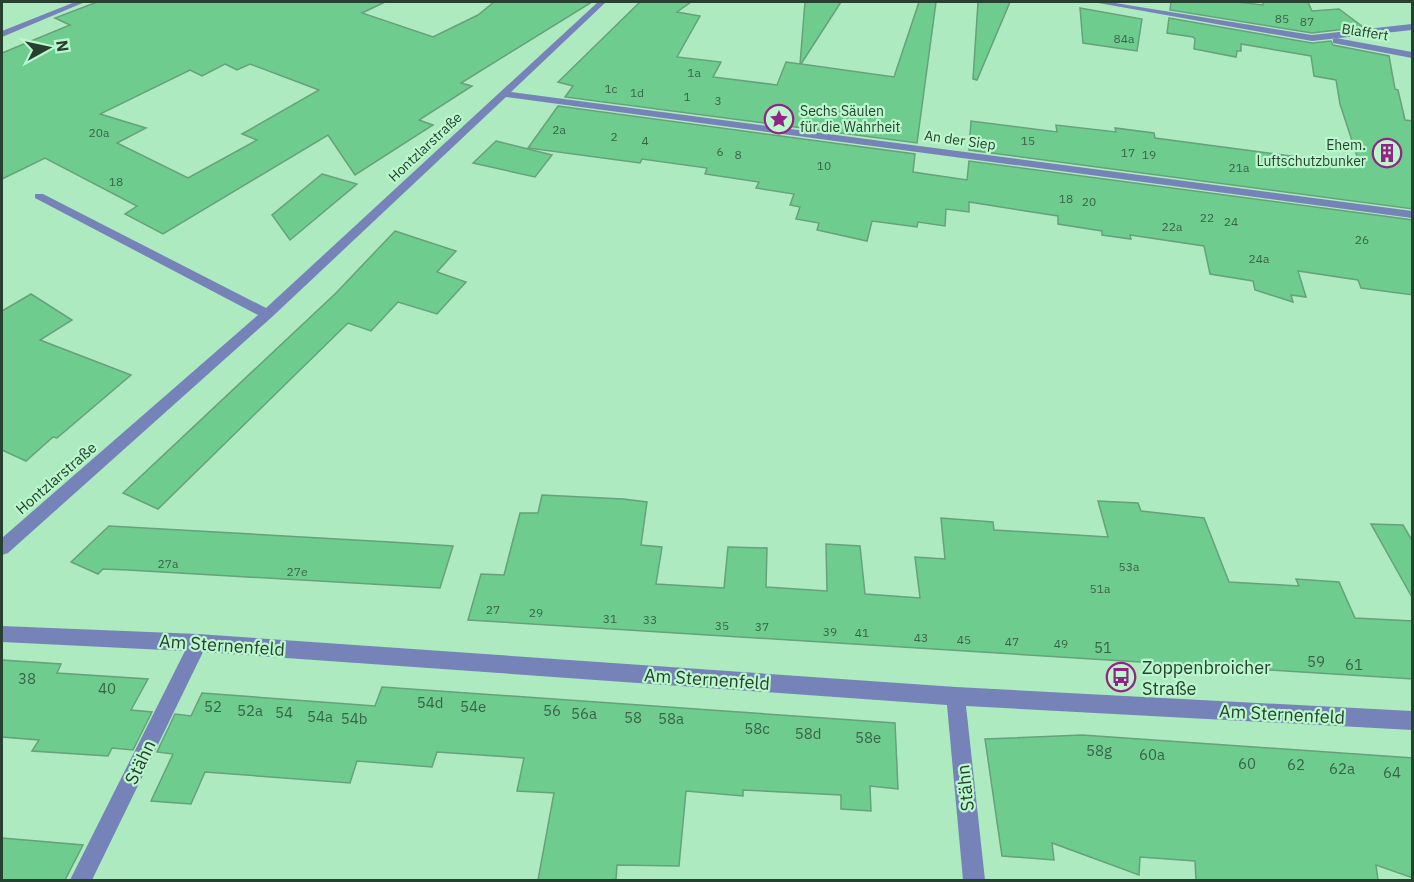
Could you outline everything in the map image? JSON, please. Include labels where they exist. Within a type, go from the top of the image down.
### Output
[{"type":"street","points":[[2,34],[81,2]]},
{"type":"street","name":"Hontzlarstraße","points":[[2,548],[267,314],[602,2]]},
{"type":"street","name":"Blaffert","points":[[1097,2],[1413,55]]},
{"type":"street","name":"Blaffert","points":[[1312,38],[1413,27]]},
{"type":"street","name":"An der Siep","points":[[503,94],[1413,215]]},
{"type":"street","points":[[39,196],[267,314]]},
{"type":"street","name":"Am Sternenfeld","points":[[2,634],[198,643],[956,696],[1413,721]]},
{"type":"street","name":"Stähn","points":[[81,880],[198,643]]},
{"type":"street","name":"Stähn","points":[[956,696],[974,880]]},
{"type":"building","points":[[97,2],[385,2],[362,13],[433,37],[478,15],[494,2],[592,2],[461,83],[472,86],[419,120],[433,125],[355,175],[328,135],[163,234],[125,214],[137,206],[45,158],[2,179],[2,53],[70,25],[55,18]],"holes":[[[225,64],[237,70],[250,64],[319,90],[242,134],[257,140],[188,178],[117,143],[146,128],[100,114],[190,70],[202,76]]]},
{"type":"building","points":[[640,2],[691,2],[677,12],[700,16],[677,57],[721,62],[713,77],[777,85],[786,62],[800,64],[805,2],[841,2],[801,64],[894,77],[919,2],[936,2],[917,143],[565,97],[573,86],[558,82]]},
{"type":"building","points":[[978,2],[1010,2],[977,80],[973,79]]},
{"type":"building","points":[[1171,2],[1237,2],[1263,5],[1263,2],[1308,2],[1312,11],[1339,9],[1363,27],[1312,33],[1170,10]]},
{"type":"building","points":[[1080,8],[1142,19],[1137,51],[1083,43]]},
{"type":"building","points":[[1169,18],[1312,43],[1331,41],[1333,45],[1389,56],[1395,89],[1398,90],[1405,120],[1413,121],[1413,209],[969,150],[971,121],[1057,132],[1056,125],[1116,132],[1115,128],[1154,133],[1155,138],[1360,165],[1340,104],[1336,80],[1314,76],[1311,56],[1241,44],[1241,51],[1237,51],[1236,57],[1194,49],[1195,39],[1193,37],[1167,33]]},
{"type":"building","points":[[558,106],[915,154],[913,172],[967,180],[969,161],[1413,220],[1413,295],[1361,288],[1358,280],[1298,271],[1306,297],[1291,295],[1293,302],[1255,290],[1253,281],[1210,274],[1204,246],[1130,235],[1131,239],[1102,235],[1102,231],[1058,224],[1058,216],[969,202],[969,212],[946,209],[945,226],[918,222],[917,227],[872,221],[867,241],[817,230],[819,223],[796,219],[800,207],[790,205],[794,194],[756,188],[759,182],[705,174],[707,168],[642,159],[640,163],[528,148]]},
{"type":"building","points":[[496,141],[552,155],[535,177],[473,163]]},
{"type":"building","points":[[322,174],[357,184],[290,240],[272,215]]},
{"type":"building","points":[[395,231],[456,251],[437,272],[466,282],[437,314],[398,302],[371,331],[348,323],[158,509],[123,493],[336,293]]},
{"type":"building","points":[[31,294],[72,320],[40,340],[131,375],[57,438],[53,437],[26,461],[2,450],[2,311]]},
{"type":"building","points":[[542,495],[647,502],[641,545],[662,547],[656,584],[724,588],[728,547],[767,548],[766,587],[827,591],[826,544],[860,546],[865,594],[920,598],[915,557],[945,559],[941,518],[993,522],[994,530],[1108,537],[1098,501],[1138,503],[1141,511],[1204,518],[1229,582],[1299,586],[1296,579],[1339,582],[1355,618],[1413,621],[1413,679],[468,620],[481,574],[504,575],[520,513],[538,513]]},
{"type":"building","points":[[1371,524],[1403,525],[1413,542],[1413,599]]},
{"type":"building","points":[[109,526],[453,546],[440,588],[128,570],[103,569],[98,574],[71,562]]},
{"type":"building","points":[[2,660],[61,664],[57,673],[148,679],[131,710],[152,712],[133,750],[112,748],[108,756],[32,751],[39,740],[2,737]]},
{"type":"building","points":[[382,687],[895,723],[898,789],[870,786],[871,811],[841,809],[841,795],[743,790],[743,796],[686,791],[679,866],[617,865],[616,879],[610,880],[538,880],[554,793],[517,791],[524,758],[437,752],[432,767],[357,761],[350,783],[205,772],[191,804],[151,801],[173,754],[157,752],[175,714],[191,716],[202,693],[375,706]]},
{"type":"building","points":[[1082,735],[1413,758],[1413,878],[1376,865],[1378,880],[1196,880],[1195,861],[1140,857],[1139,875],[1052,843],[1054,860],[1002,856],[985,739]]},
{"type":"building","points":[[2,838],[83,845],[65,880],[2,880]]},
{"type":"place","name":"Sechs Säulen für die Wahrheit","points":[[779,119]]},
{"type":"place","name":"Ehem. Luftschutzbunker","points":[[1387,153]]},
{"type":"place","name":"Zoppenbroicher Straße","points":[[1121,677]]}]
